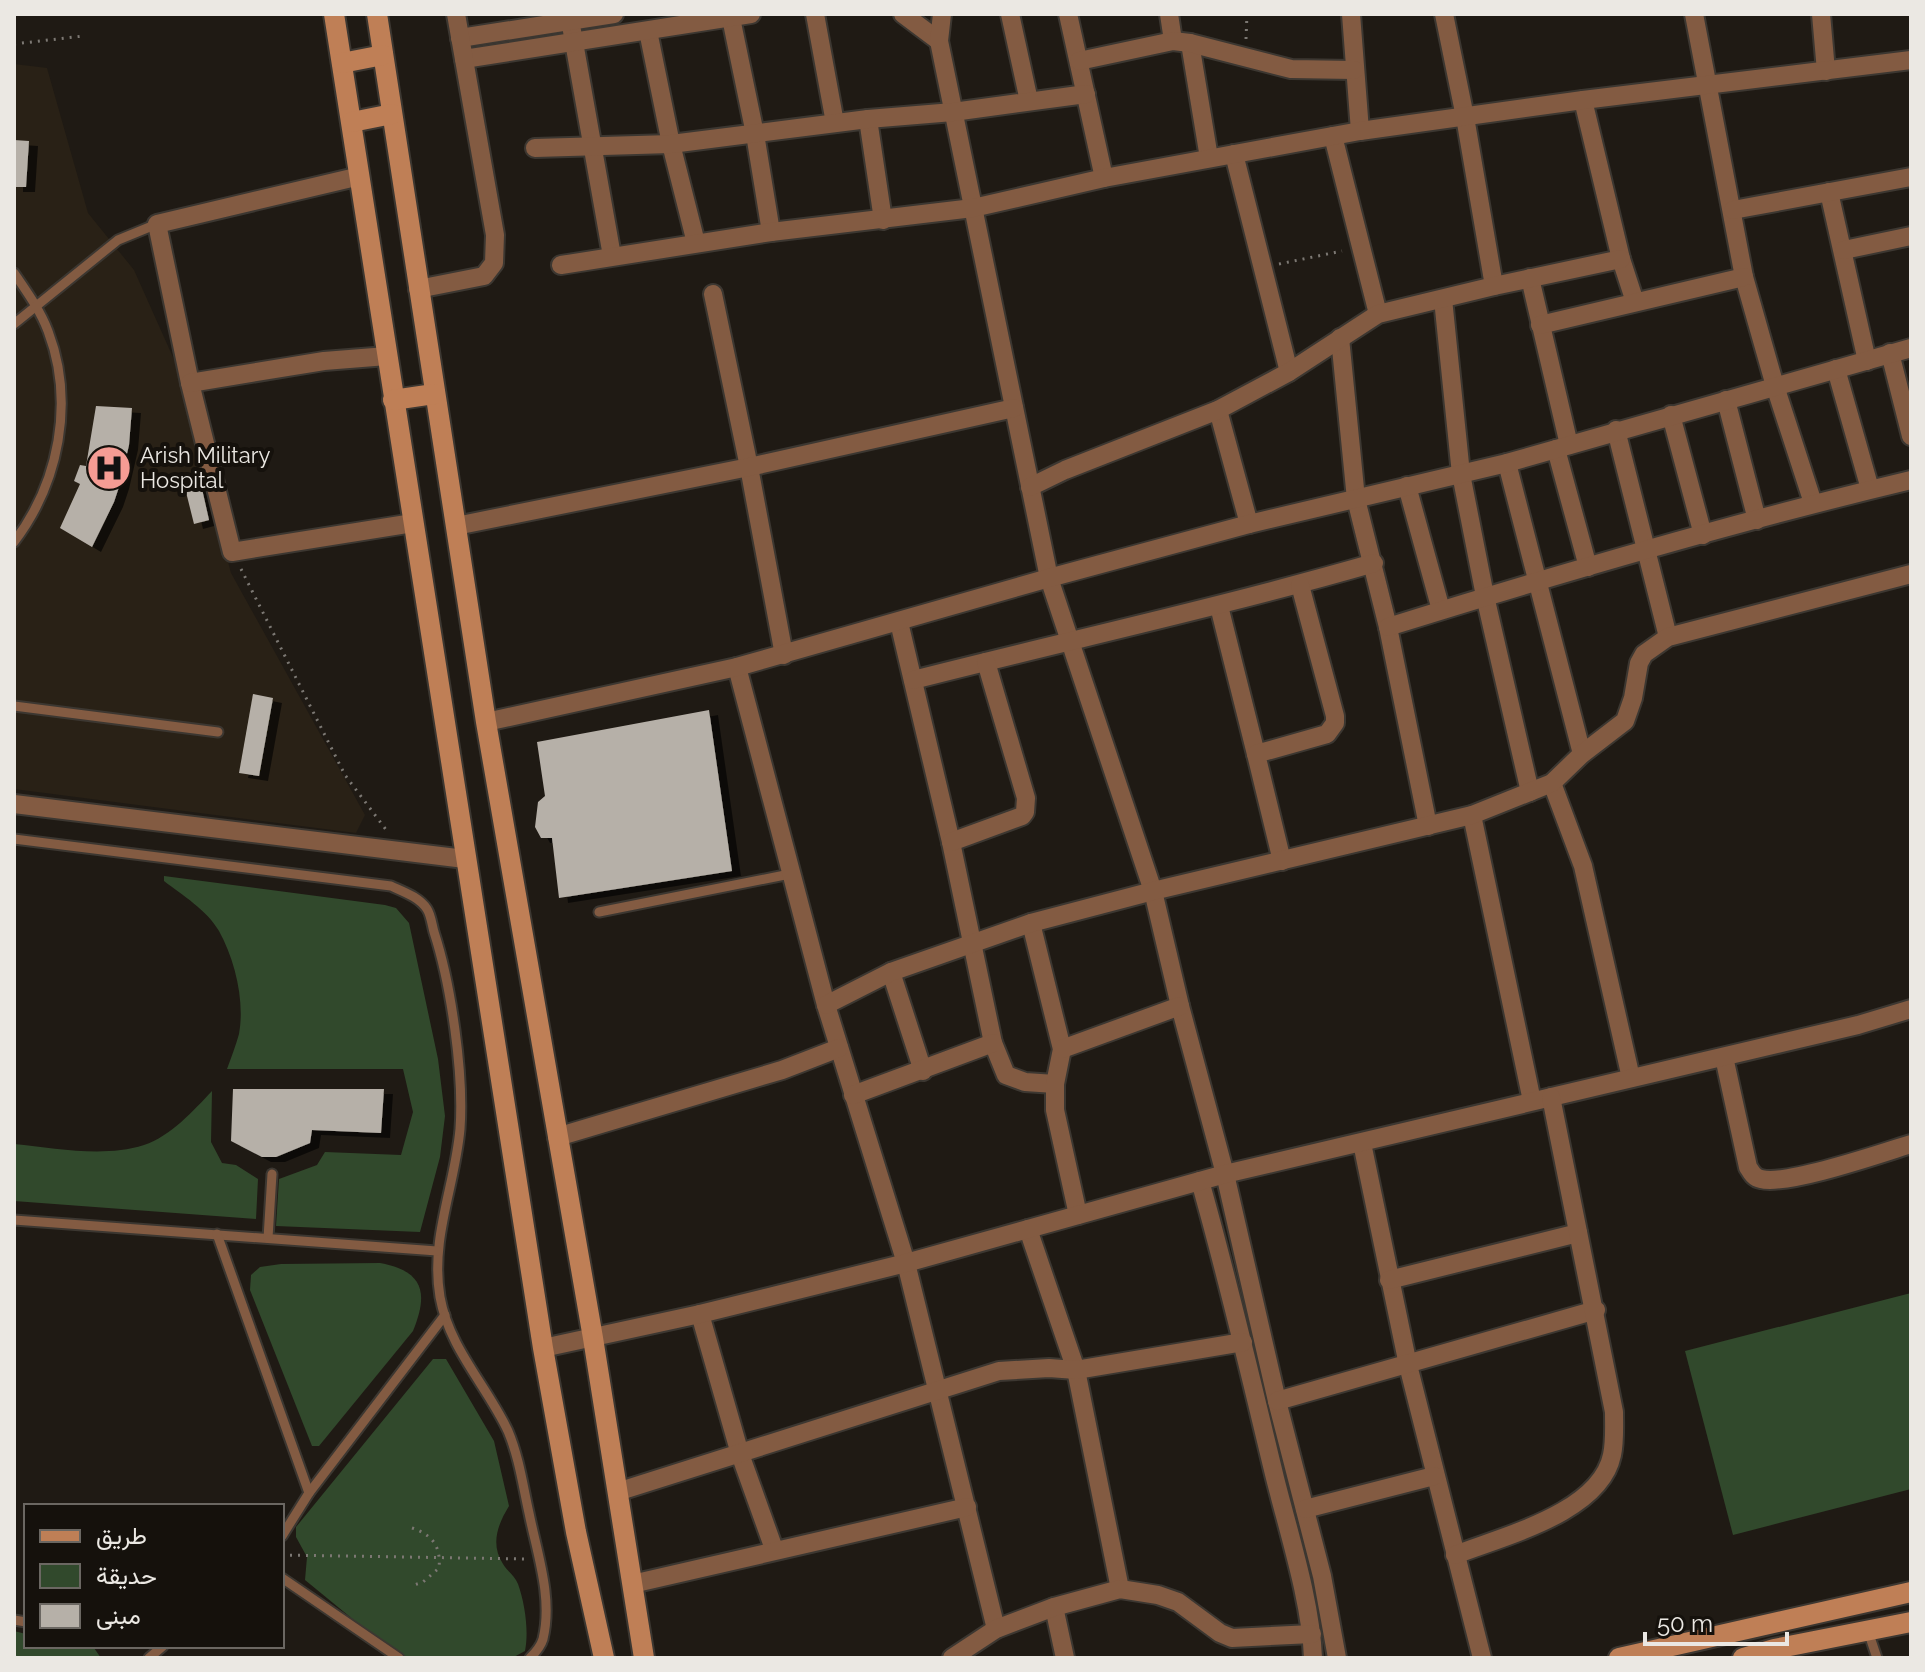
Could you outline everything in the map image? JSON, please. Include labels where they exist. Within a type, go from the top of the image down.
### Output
[{"type":"main road","points":[[334,14],[543,1348],[576,1532],[604,1658]]},
{"type":"main road","points":[[377,14],[486,722],[593,1338],[644,1658]]},
{"type":"main road","points":[[342,63],[383,55]]},
{"type":"main road","points":[[352,122],[392,114]]},
{"type":"main road","points":[[393,400],[434,394]]},
{"type":"main road","points":[[1619,1658],[1911,1592]]},
{"type":"main road","points":[[1743,1658],[1775,1654],[1911,1622]]},
{"type":"street","points":[[418,289],[484,276],[494,263],[495,235],[456,14]]},
{"type":"street","points":[[460,38],[570,18],[614,14]]},
{"type":"street","points":[[464,59],[648,31],[695,19],[751,14]]},
{"type":"street","points":[[815,14],[835,123]]},
{"type":"street","points":[[903,14],[939,41]]},
{"type":"street","points":[[942,14],[939,41],[1049,578],[1153,891],[1225,1174],[1332,1622],[1337,1658]]},
{"type":"street","points":[[1010,14],[1029,101]]},
{"type":"street","points":[[1068,14],[1104,178]]},
{"type":"street","points":[[1169,14],[1182,42],[1209,158]]},
{"type":"street","points":[[1351,14],[1360,131]]},
{"type":"street","points":[[1444,14],[1494,286]]},
{"type":"street","points":[[1694,14],[1744,277],[1813,503]]},
{"type":"street","points":[[1821,14],[1826,71]]},
{"type":"street","points":[[570,18],[612,256]]},
{"type":"street","points":[[731,18],[771,232]]},
{"type":"street","points":[[648,31],[671,144],[696,243]]},
{"type":"street","points":[[1079,61],[1182,42],[1271,66],[1354,70]]},
{"type":"street","points":[[561,265],[771,232],[973,208],[1104,178],[1360,131],[1911,60]]},
{"type":"street","points":[[535,148],[671,144],[1086,94]]},
{"type":"street","points":[[1583,100],[1621,259],[1635,302]]},
{"type":"street","points":[[868,119],[883,220]]},
{"type":"street","points":[[1333,136],[1378,314]]},
{"type":"street","points":[[1234,154],[1289,372]]},
{"type":"street","points":[[360,176],[157,224],[190,383],[232,552],[413,523]]},
{"type":"street","points":[[1733,210],[1911,177]]},
{"type":"street","points":[[1829,192],[1867,361]]},
{"type":"street","points":[[1844,250],[1911,236]]},
{"type":"street","points":[[1030,487],[1065,470],[1218,410],[1289,372],[1378,314],[1621,259]]},
{"type":"street","points":[[1540,325],[1744,277]]},
{"type":"street","points":[[1530,278],[1588,567]]},
{"type":"street","points":[[713,294],[784,655]]},
{"type":"street","points":[[1443,299],[1461,474],[1485,596],[1530,792]]},
{"type":"street","points":[[1340,338],[1356,499],[1374,563],[1428,826]]},
{"type":"street","points":[[486,722],[784,655],[1249,524],[1507,463],[1911,348]]},
{"type":"street","points":[[1890,353],[1911,436]]},
{"type":"street","points":[[190,383],[324,361],[387,356]]},
{"type":"street","points":[[1836,369],[1870,489]]},
{"type":"street","points":[[1726,400],[1757,520]]},
{"type":"street","points":[[456,526],[749,467],[1014,408]]},
{"type":"street","points":[[1218,410],[1249,524]]},
{"type":"street","points":[[1671,415],[1703,535]]},
{"type":"street","points":[[1616,430],[1668,637]]},
{"type":"street","points":[[1507,463],[1582,754]]},
{"type":"street","points":[[1388,627],[1536,581],[1813,503],[1911,480]]},
{"type":"street","points":[[1407,486],[1441,610]]},
{"type":"street","points":[[913,680],[1068,640],[1219,606],[1374,563]]},
{"type":"street","points":[[826,1005],[891,972],[1031,923],[1472,815],[1530,792],[1552,783],[1582,754],[1625,721],[1639,663],[1644,654],[1668,637],[1911,574]]},
{"type":"street","points":[[1256,754],[1327,734],[1335,723],[1335,708],[1300,585]]},
{"type":"street","points":[[1219,606],[1282,861]]},
{"type":"street","points":[[899,622],[951,842],[993,1043],[1006,1075],[1025,1082],[1055,1084]]},
{"type":"street","points":[[951,842],[1022,816],[1026,809],[1026,798],[986,662]]},
{"type":"street","points":[[737,667],[826,1005],[906,1263],[996,1629]]},
{"type":"street","points":[[1552,783],[1583,866],[1631,1078]]},
{"type":"street","points":[[14,804],[465,859]]},
{"type":"street","points":[[1472,815],[1532,1101]]},
{"type":"street","points":[[1031,923],[1062,1049],[1055,1084],[1055,1110],[1078,1215]]},
{"type":"street","points":[[891,972],[923,1071]]},
{"type":"street","points":[[1062,1049],[1180,1006]]},
{"type":"street","points":[[543,1348],[700,1314],[906,1263],[1225,1174],[1858,1025],[1911,1009]]},
{"type":"street","points":[[853,1095],[993,1043]]},
{"type":"street","points":[[557,1137],[782,1070],[839,1048]]},
{"type":"street","points":[[1724,1057],[1748,1167],[1753,1175],[1762,1180],[1791,1178],[1911,1144]]},
{"type":"street","points":[[1455,1555],[1569,1510],[1589,1494],[1612,1458],[1614,1412],[1551,1097]]},
{"type":"street","points":[[1362,1143],[1408,1365],[1482,1658]]},
{"type":"street","points":[[1200,1181],[1227,1272],[1312,1634],[1313,1658]]},
{"type":"street","points":[[1028,1229],[1076,1370],[1120,1589]]},
{"type":"street","points":[[1389,1280],[1578,1233]]},
{"type":"street","points":[[1277,1401],[1596,1310]]},
{"type":"street","points":[[700,1314],[740,1454],[774,1549]]},
{"type":"street","points":[[617,1492],[999,1371],[1076,1370],[1243,1342]]},
{"type":"street","points":[[1305,1509],[1434,1476]]},
{"type":"street","points":[[632,1584],[967,1507]]},
{"type":"street","points":[[952,1658],[996,1629],[1054,1607],[1120,1589],[1158,1595],[1178,1602],[1220,1633],[1232,1638],[1312,1634]]},
{"type":"street","points":[[1054,1607],[1065,1658]]},
{"type":"lane","points":[[14,324],[118,240],[157,224]]},
{"type":"lane","points":[[14,273],[36,306],[48,332],[58,364],[62,424],[43,495],[30,521],[14,542]]},
{"type":"lane","points":[[14,706],[218,732]]},
{"type":"lane","points":[[14,839],[391,886],[414,896],[427,909],[442,954],[461,1099],[460,1132],[437,1251],[440,1296],[465,1359],[507,1429],[516,1453],[544,1587],[546,1618],[543,1642],[530,1658]]},
{"type":"lane","points":[[599,912],[790,874]]},
{"type":"lane","points":[[268,1238],[272,1174]]},
{"type":"lane","points":[[14,1220],[437,1251]]},
{"type":"lane","points":[[217,1234],[309,1493]]},
{"type":"lane","points":[[284,1533],[309,1493],[445,1315]]},
{"type":"lane","points":[[284,1579],[399,1658]]},
{"type":"lane","points":[[1868,1631],[1877,1658]]},
{"type":"path","points":[[14,44],[83,36]]},
{"type":"path","points":[[1264,268],[1361,247]]},
{"type":"path","points":[[232,552],[345,775],[401,852]]},
{"type":"path","points":[[412,1528],[435,1542],[440,1558],[439,1568],[431,1577],[414,1585]]},
{"type":"path","points":[[284,1555],[538,1559]]},
{"type":"path","points":[[14,1656],[25,1658]]},
{"type":"shaded area","name":"Arish Military Hospital","points":[[14,64],[47,68],[88,213],[134,270],[176,364],[231,573],[365,815],[356,833],[14,789]]},
{"type":"green space","points":[[164,876],[385,905],[396,908],[409,923],[438,1059],[445,1116],[440,1157],[420,1232],[276,1226],[279,1179],[317,1165],[325,1152],[401,1155],[413,1112],[403,1069],[227,1069],[241,1021],[240,995],[230,955],[214,923],[194,903],[164,881]]},
{"type":"green space","points":[[212,1091],[211,1142],[222,1163],[236,1165],[258,1179],[256,1219],[14,1201],[14,1144],[96,1151],[144,1145],[172,1129]]},
{"type":"green space","points":[[380,1263],[406,1272],[419,1285],[421,1305],[413,1331],[319,1446],[312,1446],[250,1290],[251,1275],[260,1267],[281,1264]]},
{"type":"green space","points":[[1911,1293],[1911,1489],[1733,1535],[1685,1351]]},
{"type":"green space","points":[[433,1359],[446,1359],[494,1441],[509,1506],[499,1527],[497,1549],[503,1564],[518,1584],[526,1626],[525,1651],[512,1658],[409,1658],[394,1653],[305,1580],[307,1557],[296,1537],[296,1527]]},
{"type":"green space","points":[[14,1631],[24,1634],[24,1648],[94,1648],[101,1658],[14,1658]]},
{"type":"building","points":[[14,140],[29,141],[26,187],[14,187]]},
{"type":"building","points":[[96,406],[132,408],[129,445],[120,484],[92,547],[60,528],[80,484],[74,481],[80,465],[86,466]]},
{"type":"building","points":[[200,480],[209,520],[194,524],[184,484]]},
{"type":"building","points":[[253,694],[273,698],[259,776],[239,773]]},
{"type":"building","points":[[709,710],[732,871],[559,898],[552,838],[541,838],[535,827],[538,802],[545,796],[537,742]]},
{"type":"building","points":[[233,1089],[384,1089],[381,1133],[312,1130],[310,1143],[276,1157],[262,1157],[231,1141]]},
{"type":"place","name":"Arish Military Hospital","points":[[109,468]]}]
